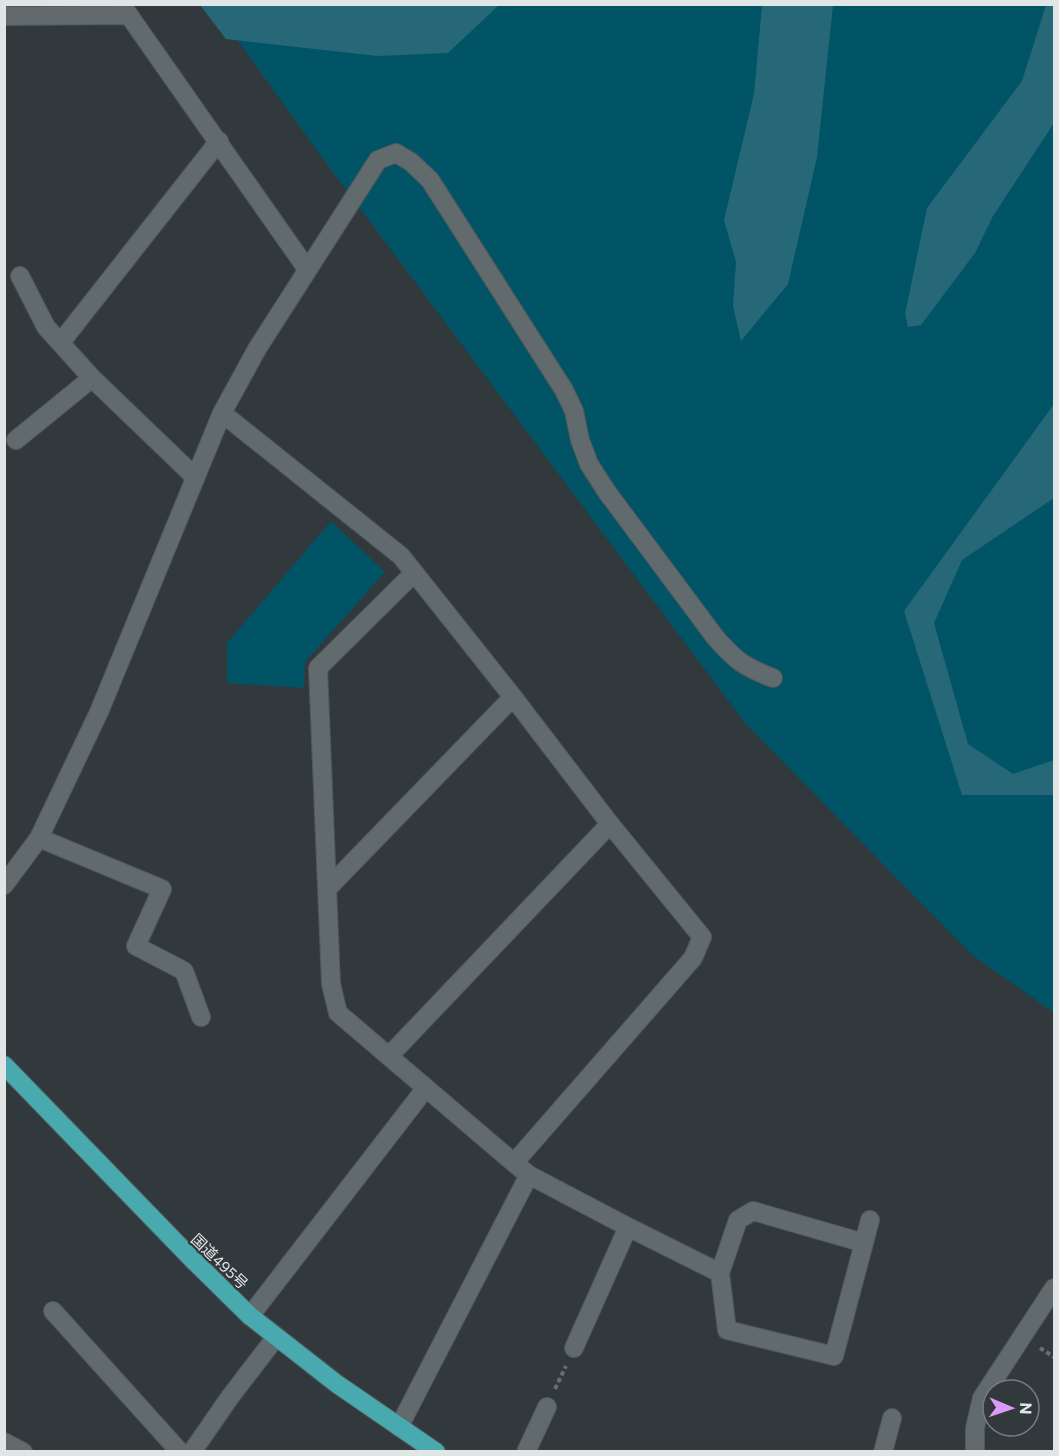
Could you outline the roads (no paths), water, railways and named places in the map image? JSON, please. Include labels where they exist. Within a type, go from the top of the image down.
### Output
[{"type":"highway","name":"国道495号","points":[[4,1065],[250,1316],[337,1384],[433,1451]]},
{"type":"street","points":[[4,16],[124,10],[307,268]]},
{"type":"street","points":[[61,342],[219,141]]},
{"type":"street","points":[[4,885],[39,838],[99,712],[222,413],[257,349],[378,160],[396,153],[411,162],[430,180],[564,390],[574,411],[580,440],[589,464],[607,492],[727,651],[754,670],[773,678]]},
{"type":"street","points":[[20,276],[46,327],[92,378],[195,477]]},
{"type":"street","points":[[16,440],[92,378]]},
{"type":"street","points":[[222,413],[401,556],[610,824],[702,937],[693,958],[514,1163]]},
{"type":"street","points":[[414,573],[318,668],[331,984],[338,1013],[425,1089],[529,1174],[720,1273]]},
{"type":"street","points":[[328,888],[513,697]]},
{"type":"street","points":[[389,1056],[610,824]]},
{"type":"street","points":[[39,838],[162,890],[136,946],[184,971],[201,1017]]},
{"type":"street","points":[[250,1316],[425,1089]]},
{"type":"street","points":[[399,1426],[529,1174]]},
{"type":"street","points":[[864,1243],[753,1211],[738,1220],[720,1273],[727,1330],[834,1356],[864,1243],[870,1220]]},
{"type":"street","points":[[574,1348],[628,1227]]},
{"type":"street","points":[[975,1452],[975,1428],[982,1398],[1054,1288]]},
{"type":"street","points":[[53,1311],[180,1452]]},
{"type":"street","points":[[192,1452],[276,1337]]},
{"type":"street","points":[[526,1452],[547,1407]]},
{"type":"street","points":[[883,1452],[892,1418]]},
{"type":"street","points":[[4,1442],[23,1452]]}]
